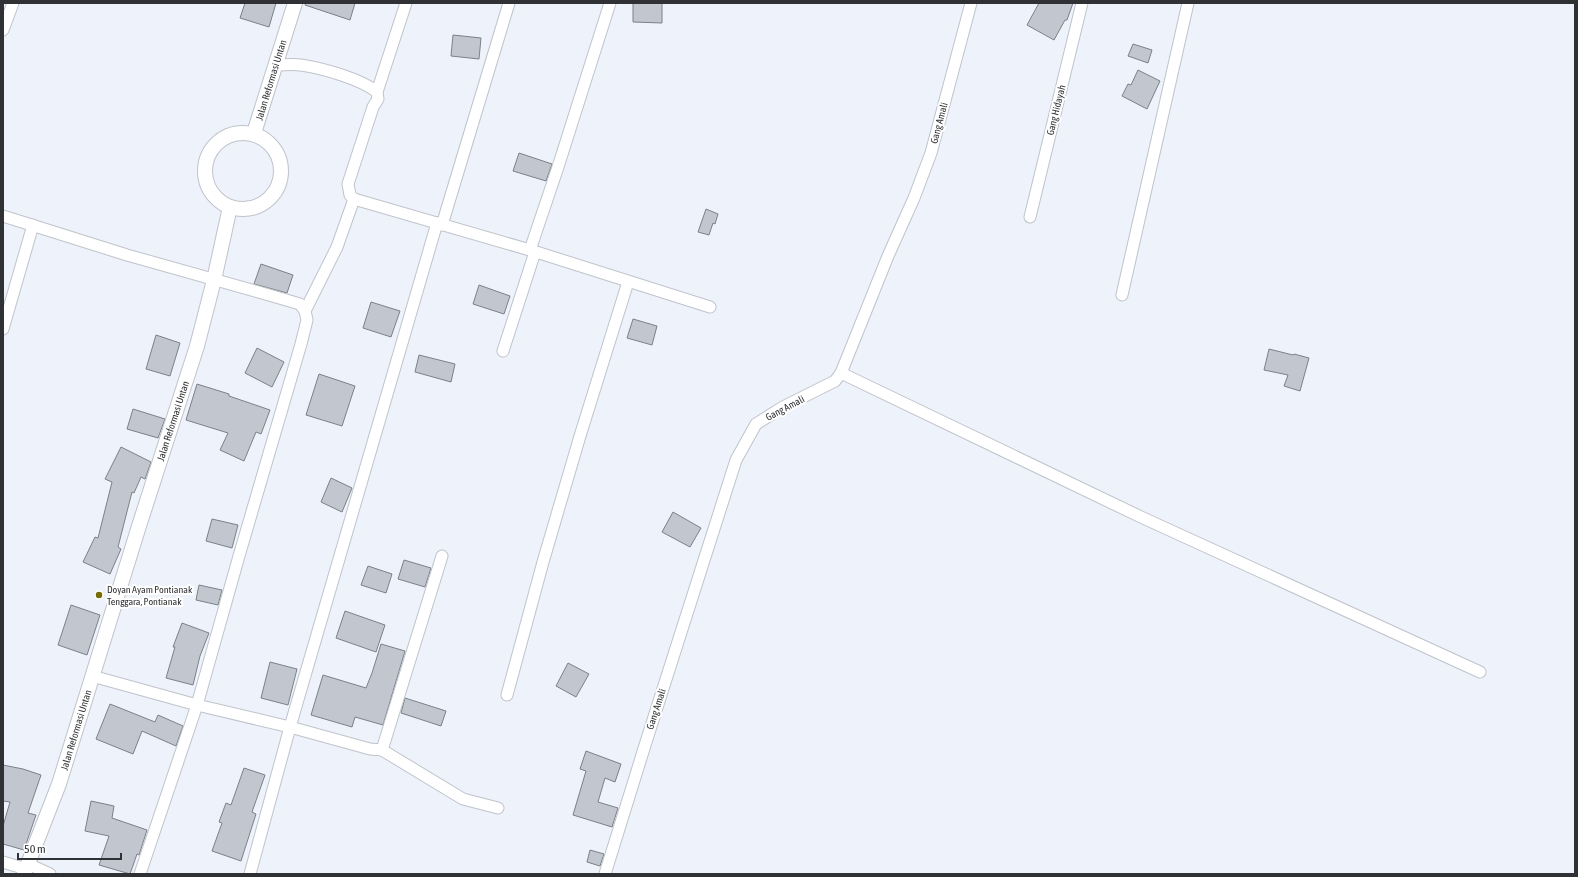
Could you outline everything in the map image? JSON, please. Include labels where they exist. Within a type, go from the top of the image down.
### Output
[{"type":"street","points":[[3,30],[14,3]]},
{"type":"street","name":"Jalan Reformasi Untan","points":[[26,869],[59,784],[197,346],[214,280],[230,207],[217,199],[208,187],[205,173],[207,158],[214,145],[225,136],[240,132],[254,133],[295,3]]},
{"type":"street","points":[[406,3],[377,92],[378,99],[373,107],[348,184],[350,195],[354,198],[532,251],[710,308]]},
{"type":"street","points":[[250,874],[290,727],[440,224],[509,3]]},
{"type":"street","points":[[503,351],[532,251],[610,3]]},
{"type":"street","name":"Gang Amali","points":[[606,874],[646,742],[736,460],[756,424],[783,407],[835,381],[841,373],[888,256],[914,198],[931,153],[971,3]]},
{"type":"street","name":"Gang Hidayah","points":[[1030,217],[1082,3]]},
{"type":"street","points":[[1122,295],[1188,3]]},
{"type":"street","points":[[276,65],[300,65],[325,71],[369,85],[377,92]]},
{"type":"street","points":[[230,207],[245,210],[260,206],[272,197],[280,183],[282,168],[278,153],[268,141],[254,133]]},
{"type":"street","points":[[305,311],[337,247],[354,198]]},
{"type":"street","points":[[3,216],[127,255],[300,304],[305,311],[307,320],[302,344],[241,549],[197,705],[140,874]]},
{"type":"street","points":[[3,329],[33,225]]},
{"type":"street","points":[[507,695],[543,562],[628,282]]},
{"type":"street","points":[[841,373],[1141,517],[1480,672]]},
{"type":"street","points":[[382,750],[442,556]]},
{"type":"street","points":[[92,676],[197,705],[290,727],[370,749],[382,750],[463,799],[498,808]]},
{"type":"street","points":[[3,862],[50,874]]},
{"type":"building","points":[[245,3],[276,3],[269,27],[240,18]]},
{"type":"building","points":[[306,3],[355,3],[350,20],[305,5]]},
{"type":"building","points":[[633,3],[662,3],[662,23],[633,22]]},
{"type":"building","points":[[1039,3],[1073,3],[1067,20],[1065,20],[1054,40],[1027,25]]},
{"type":"building","points":[[453,35],[481,38],[479,59],[451,56]]},
{"type":"building","points":[[1133,44],[1152,50],[1148,63],[1128,56]]},
{"type":"building","points":[[1138,70],[1160,81],[1147,109],[1122,96],[1128,84],[1131,85]]},
{"type":"building","points":[[519,153],[552,164],[546,181],[513,171]]},
{"type":"building","points":[[706,209],[718,214],[709,235],[698,232]]},
{"type":"building","points":[[261,264],[293,275],[287,293],[254,284]]},
{"type":"building","points":[[479,285],[510,296],[504,314],[473,304]]},
{"type":"building","points":[[371,302],[400,311],[391,337],[363,328]]},
{"type":"building","points":[[633,319],[657,326],[652,345],[627,338]]},
{"type":"building","points":[[156,335],[180,343],[170,376],[146,369]]},
{"type":"building","points":[[257,348],[284,362],[272,387],[245,373]]},
{"type":"building","points":[[1269,349],[1309,358],[1300,391],[1284,386],[1288,375],[1264,370]]},
{"type":"building","points":[[419,355],[455,364],[451,382],[415,372]]},
{"type":"building","points":[[319,374],[355,386],[342,426],[306,415]]},
{"type":"building","points":[[197,384],[229,394],[229,396],[270,410],[261,434],[256,432],[244,461],[220,450],[228,433],[186,420]]},
{"type":"building","points":[[133,409],[165,419],[158,438],[127,429]]},
{"type":"building","points":[[121,447],[151,462],[145,479],[141,477],[134,493],[132,492],[118,547],[121,549],[110,574],[83,562],[95,537],[98,538],[112,482],[105,479]]},
{"type":"building","points":[[331,478],[352,488],[342,512],[321,502]]},
{"type":"building","points":[[673,512],[701,528],[690,547],[662,532]]},
{"type":"building","points":[[212,519],[238,525],[232,548],[206,541]]},
{"type":"building","points":[[404,560],[431,568],[425,587],[398,579]]},
{"type":"building","points":[[368,566],[392,574],[386,593],[361,585]]},
{"type":"building","points":[[199,585],[222,590],[218,605],[196,600]]},
{"type":"building","points":[[71,605],[100,615],[87,655],[58,645]]},
{"type":"building","points":[[345,611],[385,625],[376,652],[336,638]]},
{"type":"building","points":[[182,623],[209,633],[200,656],[193,685],[166,678],[175,647],[173,647]]},
{"type":"building","points":[[381,644],[405,651],[383,725],[355,717],[352,727],[311,715],[323,675],[366,688]]},
{"type":"building","points":[[270,662],[297,669],[288,705],[261,698]]},
{"type":"building","points":[[568,663],[589,674],[576,697],[556,686]]},
{"type":"building","points":[[405,698],[446,711],[441,726],[401,713]]},
{"type":"building","points":[[110,704],[155,722],[158,715],[183,726],[176,746],[142,731],[133,754],[96,739]]},
{"type":"building","points":[[586,751],[621,764],[615,782],[605,778],[598,802],[618,808],[612,827],[573,815],[586,771],[580,769]]},
{"type":"building","points":[[3,765],[23,769],[41,775],[28,813],[36,815],[24,850],[3,844],[3,826],[10,802],[3,801]]},
{"type":"building","points":[[244,768],[265,775],[252,812],[256,814],[241,861],[212,851],[222,823],[219,822],[226,803],[231,805]]},
{"type":"building","points":[[91,801],[114,806],[112,818],[147,830],[139,855],[137,854],[130,874],[99,865],[109,836],[85,831]]},
{"type":"building","points":[[590,850],[604,854],[600,866],[587,862]]},
{"type":"place","name":"Doyan Ayam Pontianak Tenggara, Pontianak","points":[[99,595]]}]
